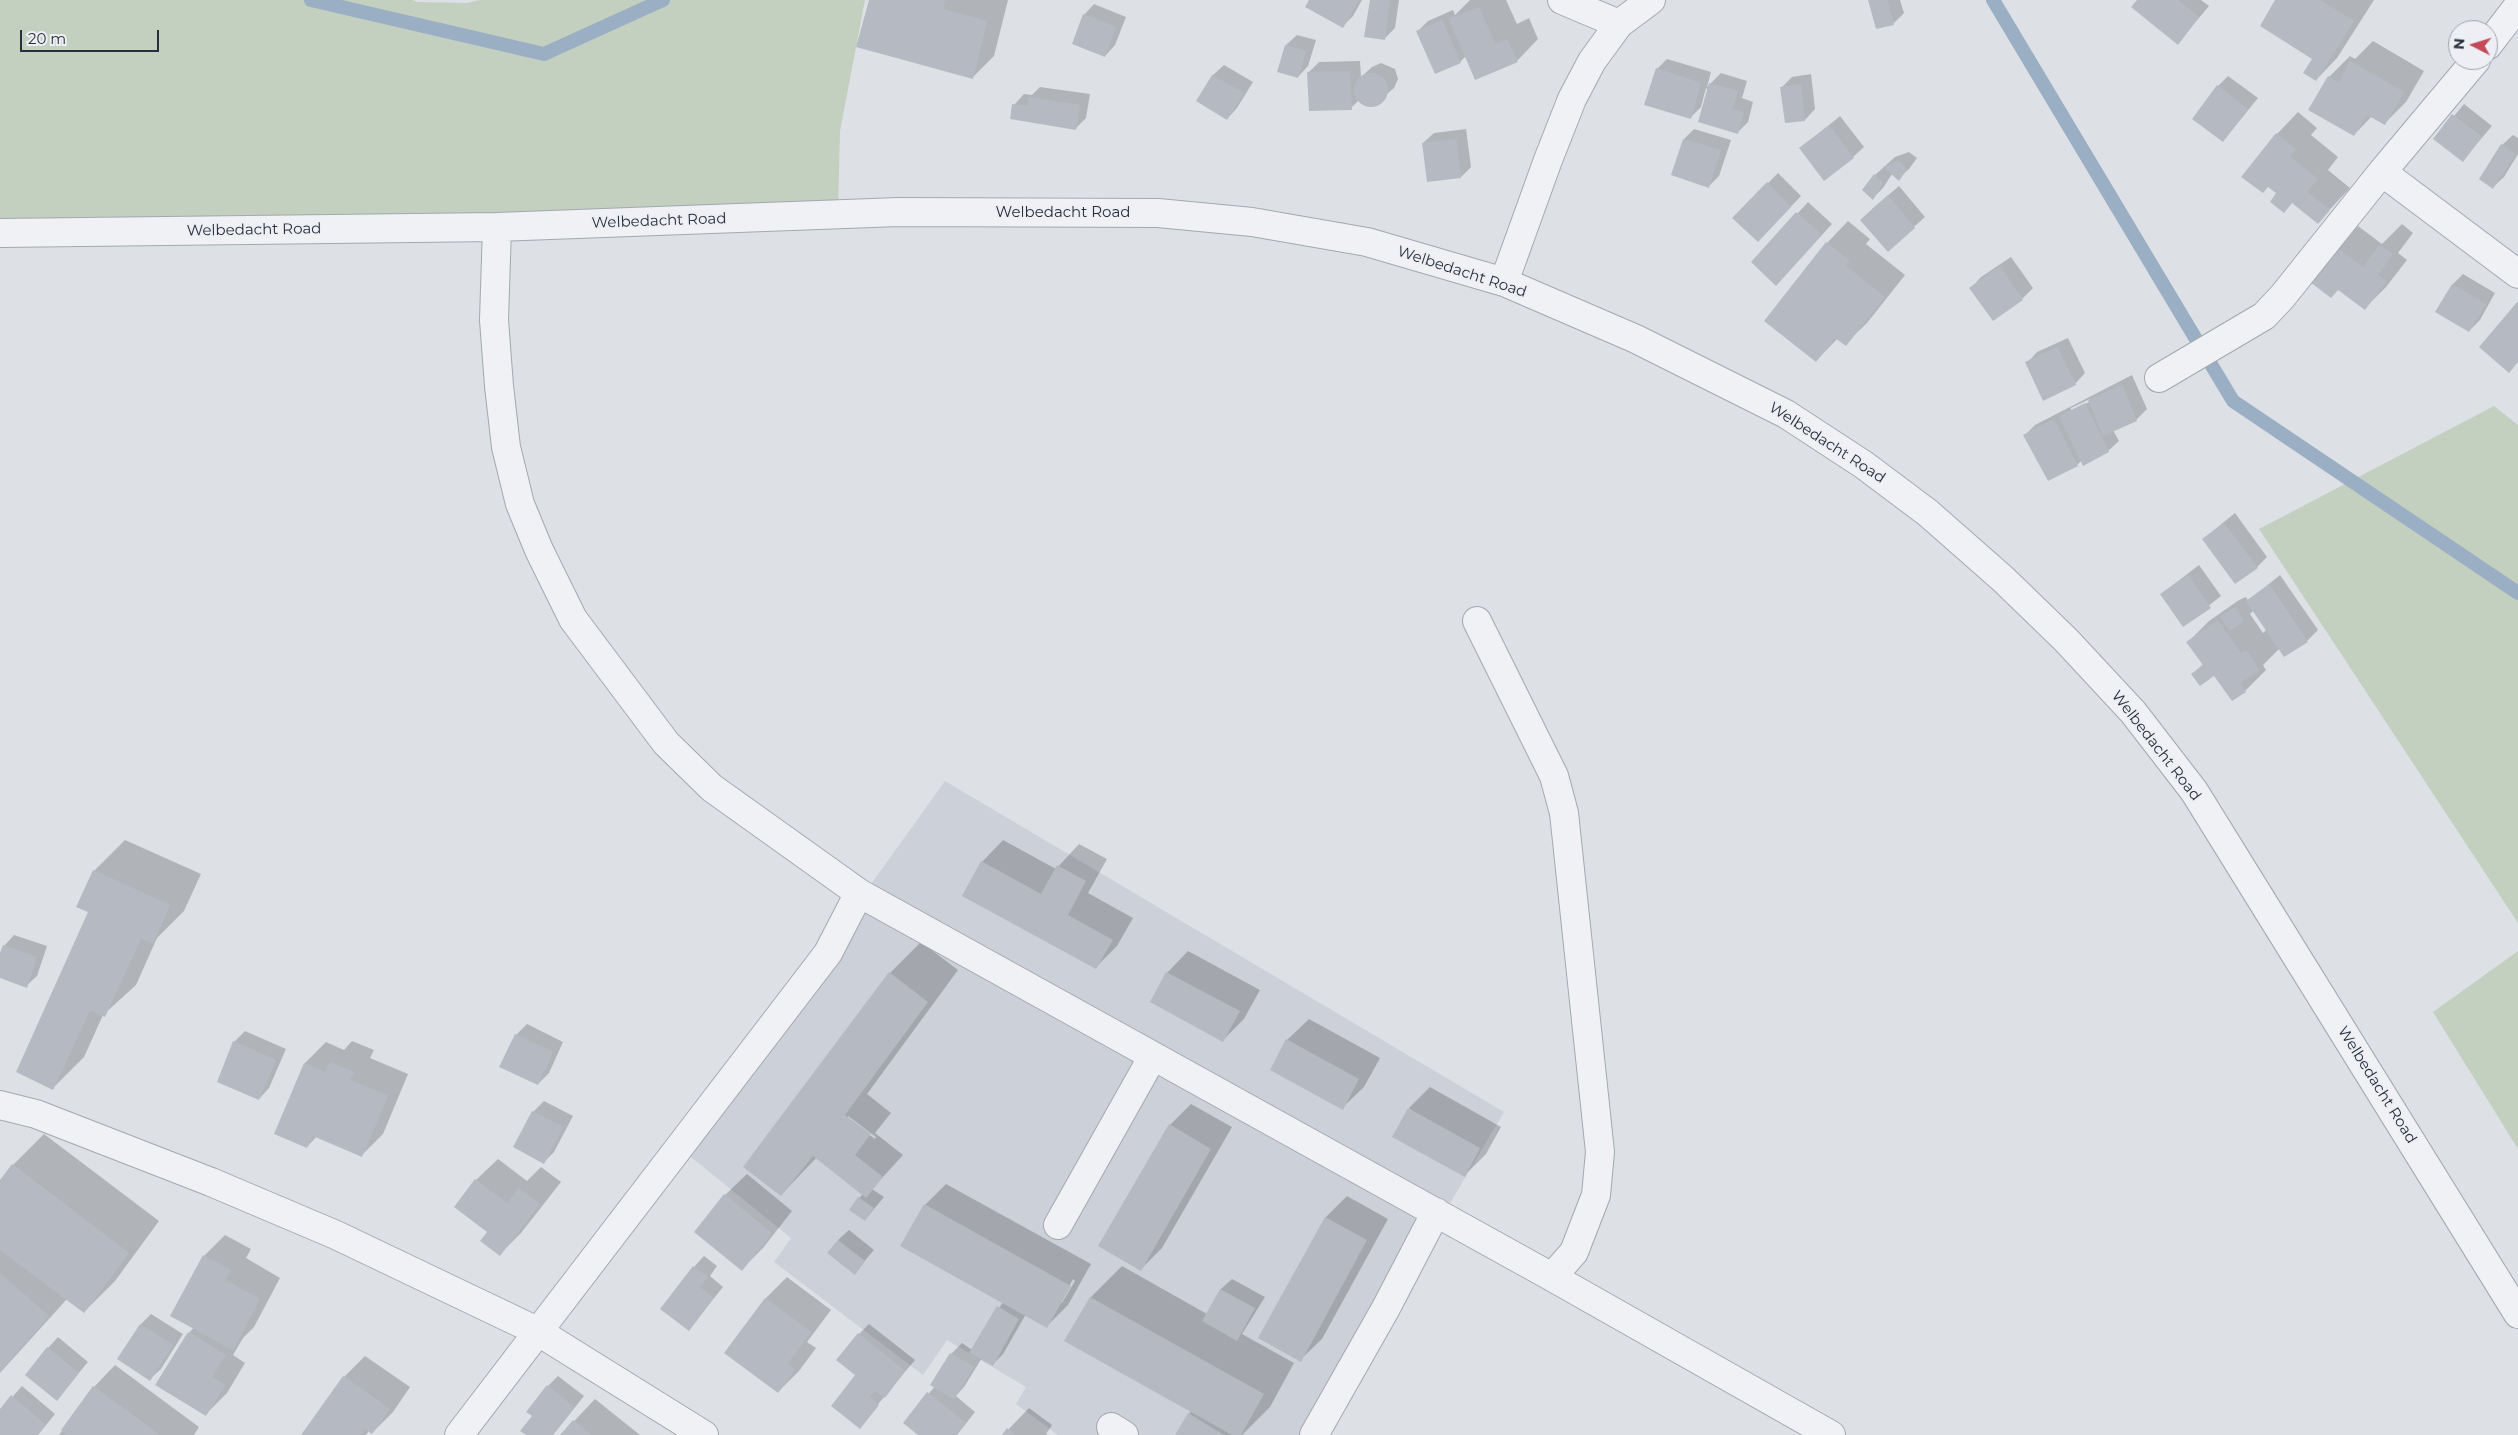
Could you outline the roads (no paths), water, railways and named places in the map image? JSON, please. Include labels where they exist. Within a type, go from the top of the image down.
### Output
[{"type":"street","points":[[1562,0],[1620,24]]},
{"type":"street","points":[[1504,282],[1572,99],[1592,61],[1620,24],[1651,0]]},
{"type":"street","points":[[2498,32],[2518,6]]},
{"type":"street","points":[[2159,378],[2264,316],[2288,290],[2382,172],[2468,70]]},
{"type":"street","points":[[2382,172],[2518,274]]},
{"type":"street","name":"Welbedacht Road","points":[[0,233],[497,228],[899,212],[1158,213],[1252,222],[1367,242],[1504,282],[1636,339],[1786,414],[1864,464],[1928,513],[2003,579],[2066,640],[2133,712],[2194,791],[2518,1314]]},
{"type":"street","points":[[497,228],[494,320],[498,386],[506,447],[520,504],[539,550],[573,619],[666,743],[712,788],[859,893],[1436,1212],[1831,1435]]},
{"type":"street","points":[[1477,621],[1554,776],[1565,823],[1600,1152],[1596,1195],[1574,1252],[1552,1277]]},
{"type":"street","points":[[459,1435],[828,953],[859,893]]},
{"type":"street","points":[[1058,1225],[1153,1056]]},
{"type":"street","points":[[0,1104],[36,1114],[192,1175],[336,1235],[537,1331],[704,1435]]},
{"type":"street","points":[[1314,1435],[1386,1308],[1436,1212]]},
{"type":"waterway","points":[[311,0],[544,54],[663,0]]},
{"type":"waterway","points":[[1993,0],[2233,401],[2518,593]]}]
